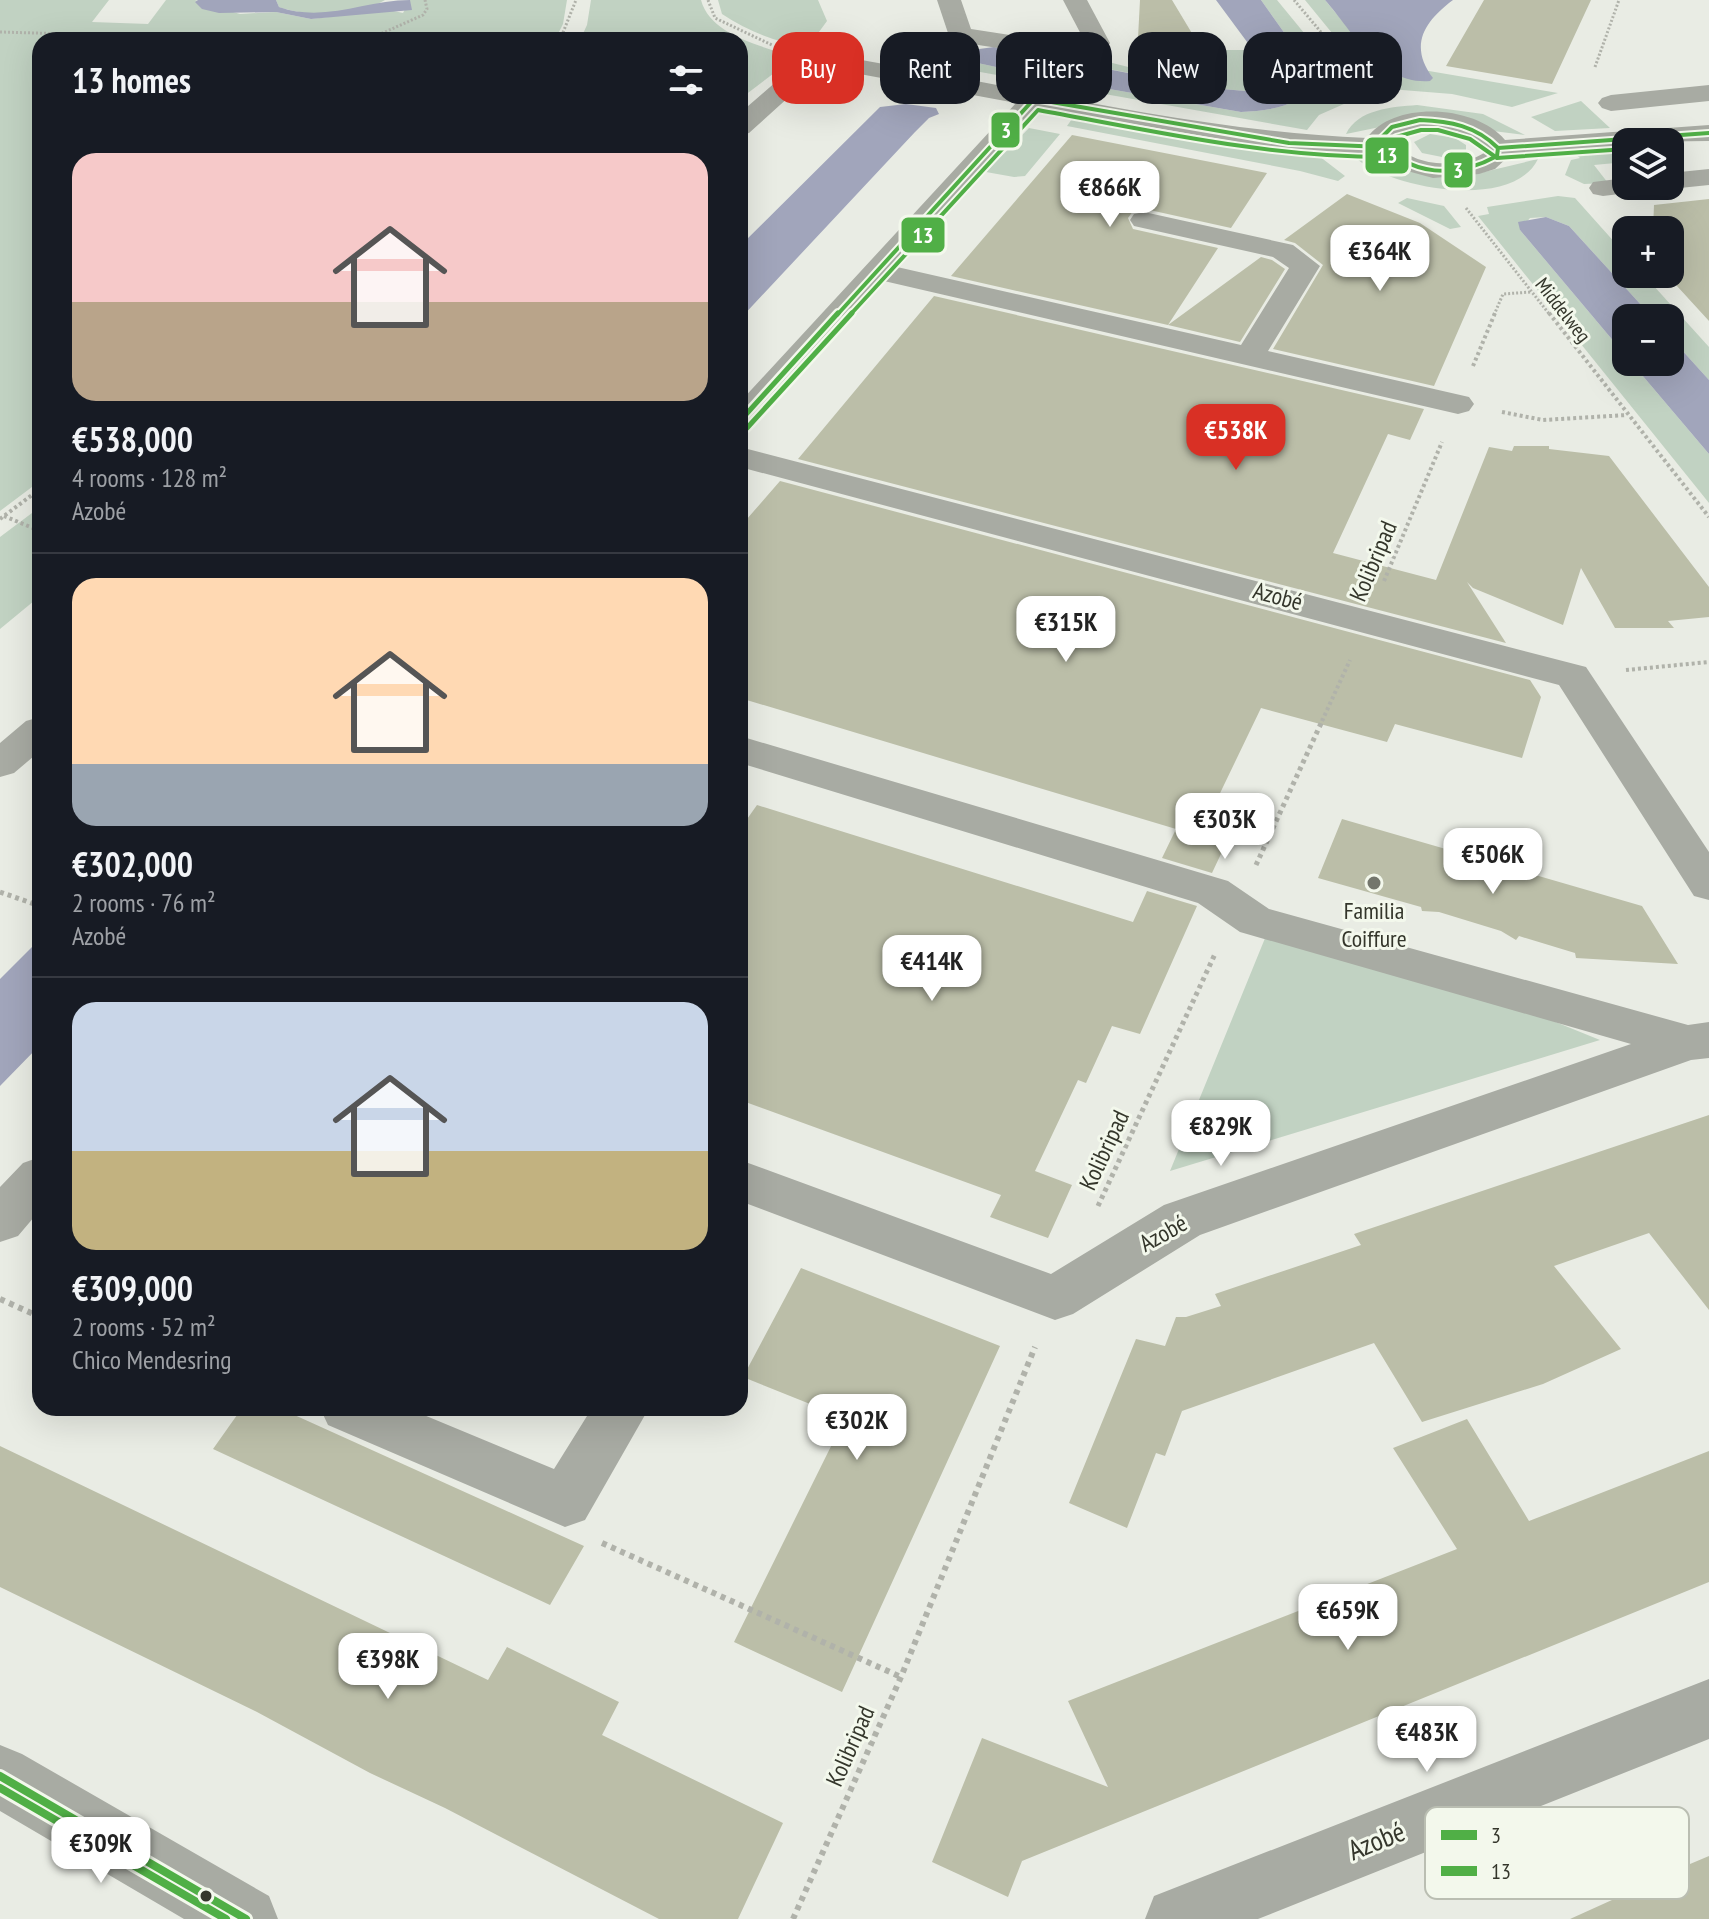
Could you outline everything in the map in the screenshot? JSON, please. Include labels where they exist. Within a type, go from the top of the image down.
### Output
[{"type":"street","points":[[949,0],[960,32]]},
{"type":"street","points":[[980,38],[1076,53],[1098,43],[1075,0]]},
{"type":"street","points":[[1611,103],[1709,93]]},
{"type":"street","points":[[748,120],[772,99]]},
{"type":"street","points":[[748,412],[1029,104]]},
{"type":"street","points":[[1063,104],[1289,143],[1382,147],[1403,162],[1440,171],[1459,171],[1490,164],[1497,156],[1498,148],[1493,141],[1471,127],[1420,120],[1393,126],[1384,132],[1380,139],[1382,147]]},
{"type":"street","points":[[1684,136],[1709,133]]},
{"type":"street","points":[[1498,148],[1612,142]]},
{"type":"street","points":[[1144,220],[1283,251],[1305,266],[1249,356]]},
{"type":"street","points":[[877,271],[1458,404]]},
{"type":"street","name":"Azobé","points":[[748,459],[1573,676]]},
{"type":"street","points":[[1573,676],[1709,885]]},
{"type":"street","points":[[0,764],[32,737]]},
{"type":"street","name":"Azobé","points":[[748,751],[1213,892],[1255,921],[1698,1041]]},
{"type":"street","name":"Azobé","points":[[1055,1298],[1182,1220],[1698,1041]]},
{"type":"street","points":[[0,1221],[32,1186]]},
{"type":"street","points":[[748,1195],[1055,1298]]},
{"type":"street","points":[[366,1416],[565,1501],[617,1416]]},
{"type":"street","name":"Azobé","points":[[1461,1807],[1709,1709]]},
{"type":"street","points":[[0,1776],[246,1919]]},
{"type":"street","name":"Azobé","points":[[1177,1919],[1425,1821]]},
{"type":"path","points":[[385,32],[423,15],[427,9],[425,0]]},
{"type":"path","points":[[563,32],[576,0]]},
{"type":"path","points":[[708,0],[715,18],[742,32]]},
{"type":"path","points":[[1294,0],[1321,32]]},
{"type":"path","points":[[0,32],[32,33]]},
{"type":"path","points":[[748,35],[772,46]]},
{"type":"path","name":"Middelweg","points":[[1464,205],[1709,517]]},
{"type":"path","name":"Kolibripad","points":[[1095,1211],[1368,620],[1503,294],[1531,292]]},
{"type":"path","points":[[1458,404],[1543,420],[1628,415]]},
{"type":"path","points":[[2,518],[32,495]]},
{"type":"path","points":[[2,518],[32,528]]},
{"type":"path","points":[[1573,676],[1709,662]]},
{"type":"path","points":[[0,892],[32,903]]},
{"type":"path","name":"Kolibripad","points":[[793,1919],[901,1677],[1055,1298]]},
{"type":"path","points":[[0,1299],[32,1313]]},
{"type":"path","points":[[565,1501],[582,1534],[901,1677]]},
{"type":"green space","points":[[0,0],[109,0],[92,22],[148,24],[166,0],[198,0],[195,1],[240,14],[276,12],[311,19],[389,10],[403,13],[410,0],[567,0],[559,32],[32,32],[32,487],[0,511]]},
{"type":"green space","points":[[276,0],[385,0],[347,13],[319,14],[291,11],[279,7]]},
{"type":"green space","points":[[591,0],[701,0],[714,22],[729,32],[584,32]]},
{"type":"green space","points":[[718,0],[818,0],[827,21],[819,32],[772,32],[772,38],[722,14]]},
{"type":"green space","points":[[1261,0],[1277,0],[1303,32],[1284,32]]},
{"type":"green space","points":[[1305,0],[1325,0],[1351,32],[1331,32]]},
{"type":"green space","points":[[748,41],[772,50],[772,75],[748,93]]},
{"type":"green space","points":[[1227,50],[1243,50],[1243,91],[1227,89]]},
{"type":"green space","points":[[980,63],[996,67],[996,75],[980,72]]},
{"type":"green space","points":[[1112,63],[1128,67],[1128,73],[1112,70]]},
{"type":"green space","points":[[1402,66],[1558,93],[1512,107],[1452,94],[1402,90]]},
{"type":"green space","points":[[1112,89],[1128,92],[1128,98],[1112,95]]},
{"type":"green space","points":[[1581,101],[1610,128],[1555,131],[1531,117]]},
{"type":"green space","points":[[1161,104],[1195,104],[1241,112],[1285,105],[1344,104],[1319,115],[1307,130]]},
{"type":"green space","points":[[1417,105],[1483,114],[1525,135],[1493,131],[1467,122],[1380,127],[1346,134],[1367,114]]},
{"type":"green space","points":[[1074,116],[1257,149],[1319,156],[1345,176],[1338,181],[1067,126]]},
{"type":"green space","points":[[1029,128],[1060,134],[1025,176],[986,172]]},
{"type":"green space","points":[[1430,134],[1455,138],[1466,145],[1466,152],[1447,158],[1422,153],[1414,142]]},
{"type":"green space","points":[[1612,151],[1612,163],[1594,165],[1608,183],[1584,184],[1565,175],[1571,160],[1580,158],[1575,154]]},
{"type":"green space","points":[[1357,159],[1434,175],[1463,177],[1538,159],[1525,175],[1504,185],[1479,190],[1452,190],[1397,179]]},
{"type":"green space","points":[[1558,196],[1575,198],[1612,239],[1612,273],[1569,226],[1546,217],[1530,218],[1520,230],[1612,339],[1612,376],[1643,376],[1709,454],[1709,503],[1478,216],[1489,214],[1487,207]]},
{"type":"green space","points":[[1407,198],[1444,206],[1461,227],[1450,229],[1398,203]]},
{"type":"green space","points":[[1626,288],[1656,288],[1670,304],[1640,304]]},
{"type":"green space","points":[[1684,319],[1709,347],[1709,380],[1684,352]]},
{"type":"green space","points":[[32,513],[32,603],[0,629],[0,537]]},
{"type":"green space","points":[[1270,926],[1521,1008],[1600,1040],[1170,1171]]},
{"type":"water","points":[[276,0],[279,7],[313,13],[410,0],[412,10],[311,19],[276,12],[219,13],[202,9],[195,2]]},
{"type":"water","points":[[1216,0],[1261,0],[1284,32],[1243,32],[1243,36]]},
{"type":"water","points":[[1325,0],[1453,0],[1435,16],[1423,34],[1422,55],[1433,78],[1430,81],[1402,77],[1402,32],[1351,32]]},
{"type":"water","points":[[994,47],[996,67],[980,63],[980,49]]},
{"type":"water","points":[[1112,70],[1128,73],[1128,92],[1112,89]]},
{"type":"water","points":[[1227,89],[1243,91],[1243,104],[1287,104],[1241,112],[1195,104],[1227,104]]},
{"type":"water","points":[[906,104],[936,108],[939,114],[929,118],[915,132],[748,310],[748,238],[880,107]]},
{"type":"water","points":[[1546,217],[1569,226],[1612,273],[1612,288],[1626,288],[1640,304],[1612,304],[1612,339],[1520,230],[1518,222]]},
{"type":"water","points":[[1684,352],[1709,380],[1709,454],[1643,376],[1684,376]]},
{"type":"water","points":[[32,947],[32,1053],[0,1086],[0,979]]},
{"type":"building","points":[[1140,0],[1172,0],[1191,32],[1138,32]]},
{"type":"building","points":[[1484,0],[1591,0],[1552,84],[1446,66]]},
{"type":"building","points":[[1072,135],[1267,173],[1231,228],[1145,209],[1133,211],[1128,218],[1133,229],[1218,248],[1168,325],[951,276]]},
{"type":"building","points":[[1347,194],[1420,223],[1486,267],[1434,386],[1273,349],[1323,265],[1295,243],[1284,240]]},
{"type":"building","points":[[1709,199],[1709,321],[1679,288],[1684,288],[1684,216],[1654,216],[1654,205]]},
{"type":"building","points":[[1261,257],[1285,269],[1240,342],[1168,325]]},
{"type":"building","points":[[934,296],[1424,409],[1410,440],[1388,434],[1333,553],[1436,580],[1489,447],[1512,451],[1514,446],[1549,446],[1549,449],[1609,456],[1709,587],[1709,617],[1668,621],[1674,628],[1615,628],[1581,568],[1563,625],[1473,588],[1467,582],[1506,643],[798,459]]},
{"type":"building","points":[[780,481],[1530,680],[1541,697],[1522,758],[1395,724],[1387,742],[1261,708],[1210,814],[1236,822],[1212,873],[1162,858],[1176,829],[748,700],[748,518]]},
{"type":"building","points":[[757,805],[1133,922],[1147,891],[1197,906],[1140,1034],[1112,1026],[1086,1083],[1078,1080],[1035,1171],[1072,1185],[1048,1238],[990,1217],[1001,1195],[748,1103],[748,818]]},
{"type":"building","points":[[1342,819],[1642,906],[1678,964],[1576,958],[1575,953],[1519,936],[1516,940],[1501,931],[1439,912],[1422,911],[1421,907],[1318,878]]},
{"type":"building","points":[[1709,1115],[1709,1310],[1649,1233],[1554,1266],[1621,1349],[1543,1384],[1422,1422],[1374,1343],[1182,1411],[1165,1456],[1156,1453],[1127,1528],[1069,1503],[1136,1339],[1165,1346],[1176,1317],[1221,1306],[1215,1294],[1361,1245],[1354,1234]]},
{"type":"building","points":[[801,1268],[1000,1346],[842,1692],[734,1642],[845,1418],[748,1379],[748,1368]]},
{"type":"building","points":[[236,1416],[297,1416],[584,1546],[550,1605],[213,1449]]},
{"type":"building","points":[[1467,1419],[1529,1521],[1709,1451],[1709,1582],[1022,1861],[1008,1897],[932,1862],[982,1738],[1108,1787],[1068,1701],[1457,1549],[1393,1448]]},
{"type":"building","points":[[0,1446],[488,1680],[507,1647],[619,1702],[602,1735],[783,1823],[738,1919],[659,1919],[445,1808],[370,1773],[257,1712],[0,1587]]},
{"type":"building","points":[[1709,1856],[1709,1919],[1570,1919],[1614,1899],[1689,1899],[1690,1864]]},
{"type":"transit line","name":"3","points":[[748,412],[1034,99],[1289,143],[1382,147]]},
{"type":"transit line","name":"13","points":[[748,427],[1038,110],[1254,149],[1341,157],[1385,157],[1391,152],[1391,142],[1396,137],[1421,130],[1438,130],[1470,139],[1497,158],[1612,150]]},
{"type":"transit line","name":"3","points":[[1420,120],[1453,123],[1472,129],[1498,148],[1497,156],[1483,164],[1451,171],[1417,168],[1402,162],[1380,139],[1392,127],[1420,120]]},
{"type":"transit line","name":"3","points":[[1498,148],[1709,133]]},
{"type":"transit line","name":"3","points":[[0,1776],[246,1919]]},
{"type":"transit line","name":"13","points":[[0,1788],[226,1919]]},
{"type":"place","name":"Familia Coiffure","points":[[1374,883]]}]
